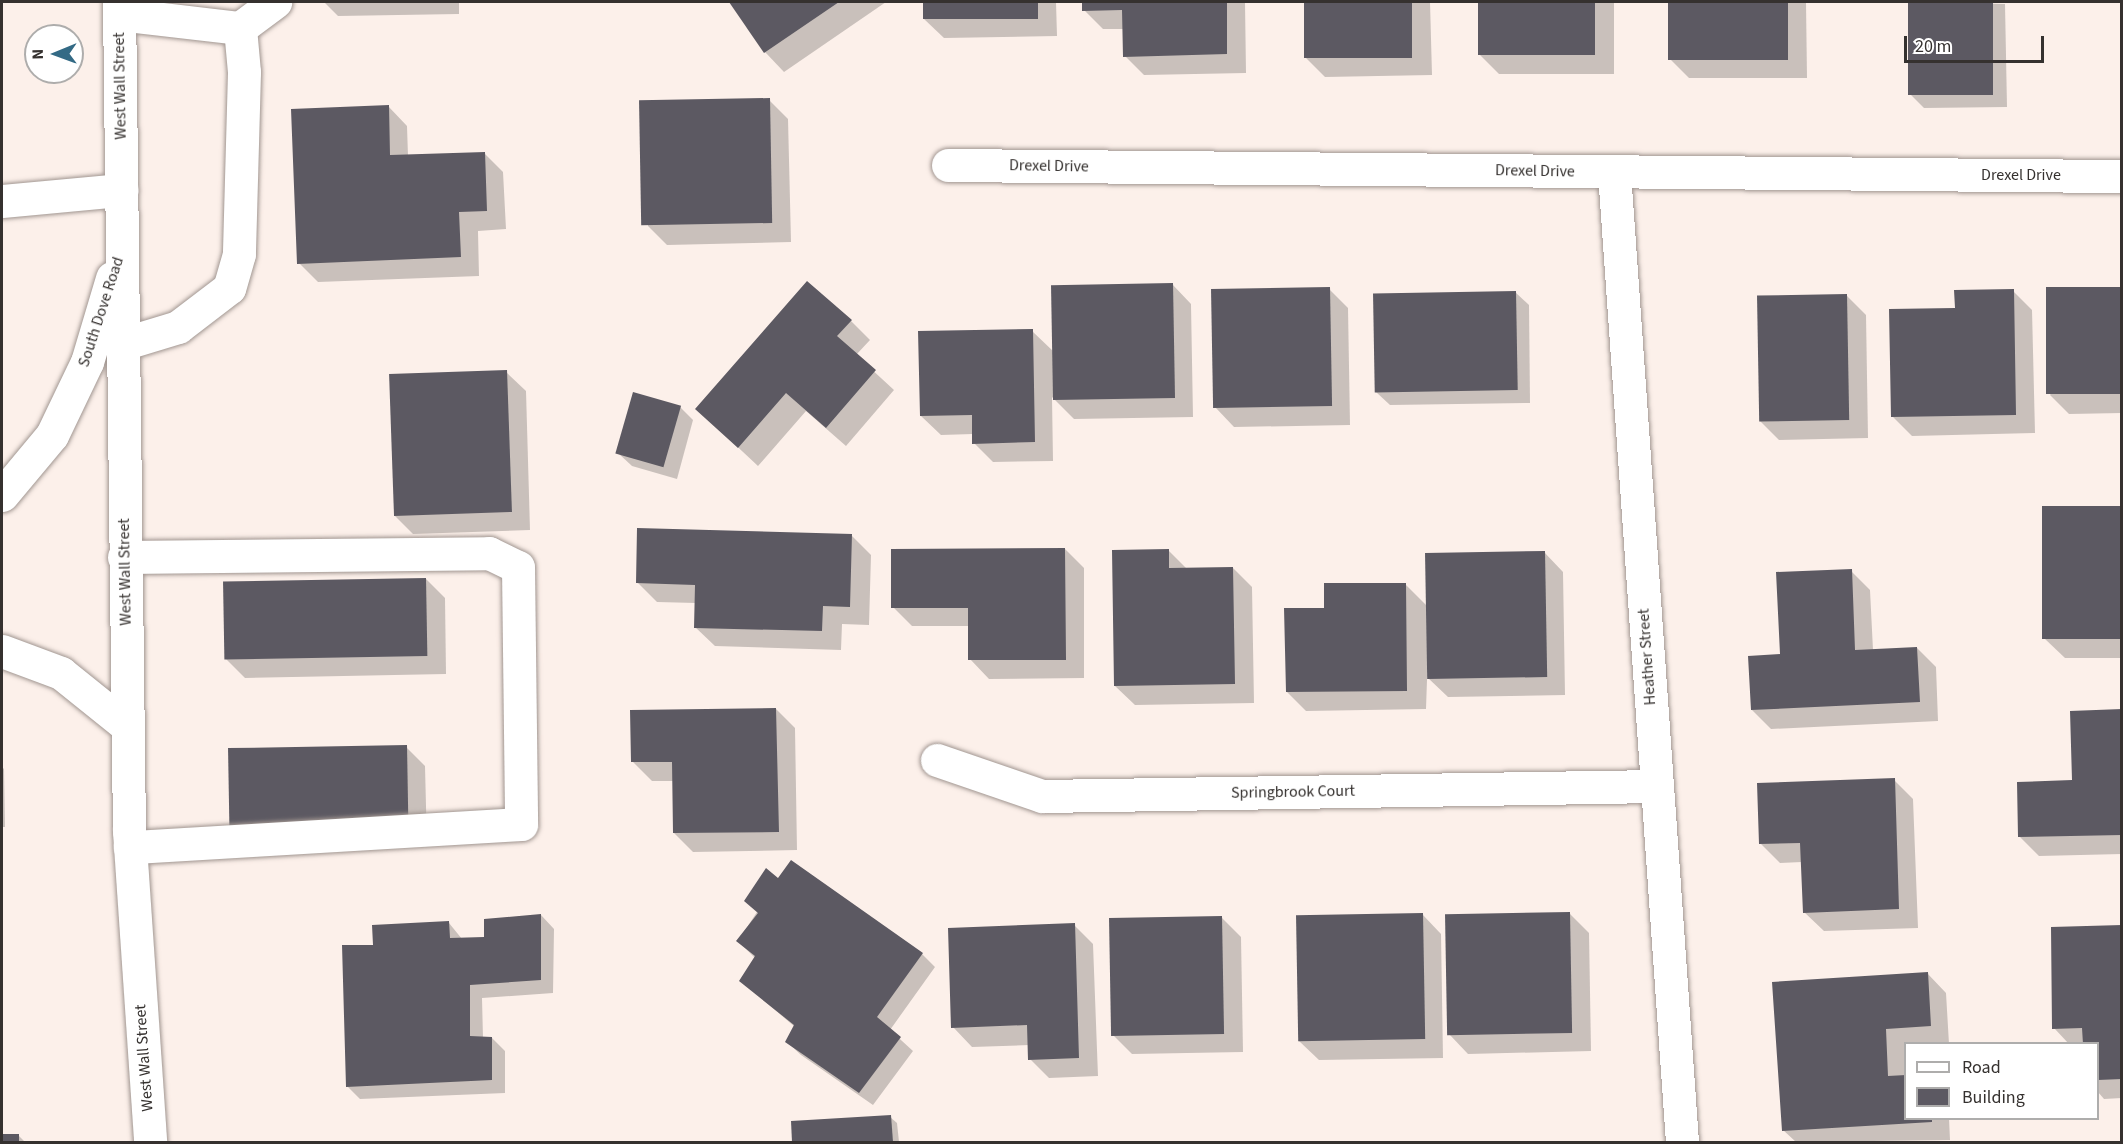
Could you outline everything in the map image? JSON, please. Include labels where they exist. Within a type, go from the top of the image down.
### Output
[{"type":"street","points":[[119,8],[240,28],[275,2]]},
{"type":"street","name":"West Wall Street","points":[[119,8],[124,557],[130,847],[150,1143]]},
{"type":"street","points":[[122,344],[178,327],[229,288],[239,254],[244,72],[240,28]]},
{"type":"street","name":"Drexel Drive","points":[[948,165],[2121,176]]},
{"type":"street","name":"Heather Street","points":[[1614,172],[1682,1143]]},
{"type":"street","points":[[2,201],[121,190]]},
{"type":"street","name":"South Dove Road","points":[[2,495],[57,425],[87,362],[121,248]]},
{"type":"street","points":[[124,557],[489,553],[518,567],[521,824],[130,847]]},
{"type":"street","points":[[2,651],[61,673],[127,726]]},
{"type":"street","name":"Springbrook Court","points":[[937,760],[1042,796],[1656,786]]},
{"type":"building","points":[[729,2],[839,2],[764,53]]},
{"type":"building","points":[[923,2],[1038,2],[1038,19],[923,19]]},
{"type":"building","points":[[1082,2],[1227,2],[1227,54],[1123,57],[1122,10],[1082,11]]},
{"type":"building","points":[[1304,2],[1412,2],[1412,58],[1304,58]]},
{"type":"building","points":[[1478,2],[1595,2],[1595,55],[1478,55]]},
{"type":"building","points":[[1668,2],[1788,2],[1788,60],[1668,60]]},
{"type":"building","points":[[1908,2],[1993,2],[1993,95],[1908,95]]},
{"type":"building","points":[[770,98],[772,223],[641,225],[639,100]]},
{"type":"building","points":[[389,105],[390,155],[485,152],[487,211],[459,212],[461,257],[297,264],[291,109]]},
{"type":"building","points":[[807,281],[852,320],[837,336],[876,370],[826,428],[786,393],[738,448],[695,409]]},
{"type":"building","points":[[1173,283],[1175,398],[1053,400],[1051,285]]},
{"type":"building","points":[[1330,287],[1332,406],[1213,408],[1211,289]]},
{"type":"building","points":[[2046,287],[2122,287],[2122,394],[2046,394]]},
{"type":"building","points":[[2014,289],[2016,415],[1891,417],[1889,309],[1955,308],[1954,290]]},
{"type":"building","points":[[1516,291],[1518,390],[1375,392],[1373,293]]},
{"type":"building","points":[[1847,294],[1849,420],[1759,422],[1757,296]]},
{"type":"building","points":[[1033,329],[1035,442],[972,444],[972,415],[920,416],[918,331]]},
{"type":"building","points":[[507,370],[512,512],[394,516],[389,374]]},
{"type":"building","points":[[633,392],[681,406],[663,467],[615,454]]},
{"type":"building","points":[[2042,506],[2122,506],[2122,639],[2042,639]]},
{"type":"building","points":[[637,528],[852,534],[850,607],[823,606],[822,631],[694,628],[695,585],[636,583]]},
{"type":"building","points":[[1065,548],[1066,660],[968,660],[968,608],[891,608],[891,549]]},
{"type":"building","points":[[1169,549],[1169,568],[1233,567],[1235,684],[1114,686],[1112,550]]},
{"type":"building","points":[[1545,551],[1547,677],[1427,679],[1425,553]]},
{"type":"building","points":[[1852,569],[1855,650],[1917,647],[1920,702],[1751,710],[1748,656],[1780,654],[1776,572]]},
{"type":"building","points":[[426,578],[427,656],[224,660],[223,582]]},
{"type":"building","points":[[1324,583],[1406,583],[1407,691],[1286,692],[1284,608],[1324,608]]},
{"type":"building","points":[[776,708],[779,832],[673,833],[672,762],[631,762],[630,710]]},
{"type":"building","points":[[2122,709],[2122,835],[2018,837],[2017,782],[2072,780],[2070,711]]},
{"type":"building","points":[[407,745],[408,828],[229,831],[228,748]]},
{"type":"building","points":[[1895,778],[1899,909],[1803,913],[1800,843],[1759,844],[1757,783]]},
{"type":"building","points":[[791,860],[923,953],[877,1017],[901,1037],[859,1093],[785,1042],[794,1025],[739,981],[755,956],[736,941],[758,913],[744,901],[766,868],[778,878]]},
{"type":"building","points":[[1570,912],[1572,1033],[1447,1035],[1445,914]]},
{"type":"building","points":[[1423,913],[1425,1039],[1298,1041],[1296,915]]},
{"type":"building","points":[[541,914],[541,980],[470,985],[470,1036],[492,1037],[492,1080],[346,1087],[342,945],[373,945],[372,925],[449,921],[450,938],[484,937],[484,919]]},
{"type":"building","points":[[1222,916],[1224,1034],[1111,1036],[1109,918]]},
{"type":"building","points":[[1075,923],[1079,1058],[1028,1060],[1027,1025],[951,1028],[948,928]]},
{"type":"building","points":[[2122,925],[2122,1079],[2099,1080],[2099,1042],[2083,1042],[2082,1028],[2052,1029],[2051,927]]},
{"type":"building","points":[[1928,972],[1931,1026],[1886,1029],[1888,1076],[1904,1075],[1904,1120],[1932,1120],[1932,1122],[1782,1131],[1772,982]]},
{"type":"building","points":[[891,1115],[893,1142],[792,1142],[791,1121]]},
{"type":"building","points":[[2,1134],[19,1134],[19,1142],[2,1142]]}]
